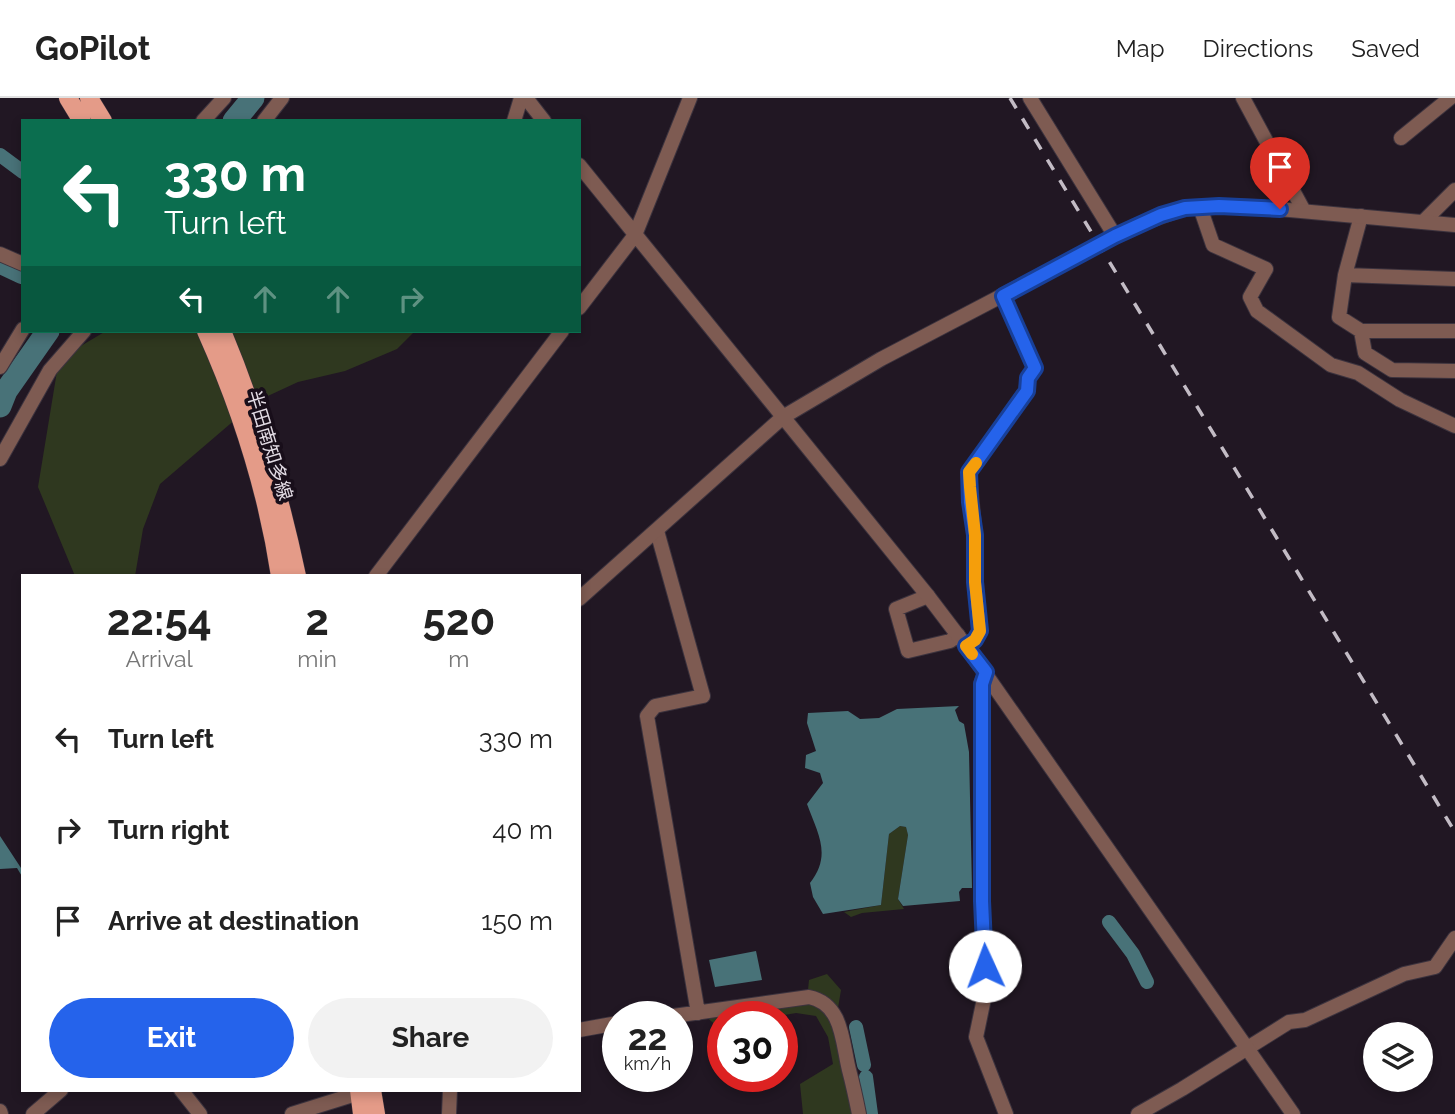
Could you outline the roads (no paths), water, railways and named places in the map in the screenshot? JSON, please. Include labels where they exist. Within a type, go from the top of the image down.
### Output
[{"type":"main road","points":[[68,98],[81,119]]},
{"type":"main road","points":[[89,98],[102,119]]},
{"type":"main road","name":"半田南知多線","points":[[207,333],[230,387],[254,457],[280,574]]},
{"type":"main road","name":"半田南知多線","points":[[223,333],[267,454],[296,574]]},
{"type":"main road","points":[[362,1114],[363,1092]]},
{"type":"main road","points":[[364,1092],[376,1114]]},
{"type":"street","points":[[205,119],[224,98]]},
{"type":"street","points":[[266,119],[282,98]]},
{"type":"street","points":[[515,119],[524,98],[542,119]]},
{"type":"street","points":[[581,305],[635,235],[690,98]]},
{"type":"street","points":[[1030,98],[1115,236]]},
{"type":"street","points":[[1243,98],[1304,212]]},
{"type":"street","points":[[1401,138],[1450,98]]},
{"type":"street","points":[[581,168],[929,596],[986,672],[1293,1114]]},
{"type":"street","points":[[1423,222],[1455,190]]},
{"type":"street","points":[[1200,207],[1213,245],[1266,269],[1250,297],[1257,311],[1331,365],[1358,373],[1399,400],[1455,426]]},
{"type":"street","points":[[581,597],[783,417],[881,359],[1115,236],[1161,215],[1185,208],[1256,207],[1455,225]]},
{"type":"street","points":[[1361,216],[1345,275],[1339,317],[1362,331],[1455,331]]},
{"type":"street","points":[[0,254],[21,263]]},
{"type":"street","points":[[1345,275],[1455,279]]},
{"type":"street","points":[[929,596],[896,609],[908,651],[950,641],[975,640],[980,631],[969,472],[1027,391],[1028,378],[1035,368],[1003,296]]},
{"type":"street","points":[[1362,331],[1365,353],[1392,370],[1455,371]]},
{"type":"street","points":[[0,368],[21,332]]},
{"type":"street","points":[[0,455],[50,370],[82,333]]},
{"type":"street","points":[[378,574],[560,333]]},
{"type":"street","points":[[657,531],[703,696],[655,706],[648,716],[698,1013]]},
{"type":"street","points":[[986,672],[982,684],[982,901],[986,989],[976,1037],[1006,1114]]},
{"type":"street","points":[[1138,1114],[1289,1022],[1305,1020],[1404,975],[1435,967],[1455,938]]},
{"type":"street","points":[[693,1014],[809,997],[819,999],[839,1022],[859,1114]]},
{"type":"street","points":[[581,1030],[602,1026]]},
{"type":"street","points":[[33,1114],[59,1092]]},
{"type":"street","points":[[183,1092],[200,1114]]},
{"type":"street","points":[[292,1114],[360,1092]]},
{"type":"street","points":[[449,1114],[450,1092]]},
{"type":"waterway","points":[[236,119],[253,98]]},
{"type":"waterway","points":[[0,155],[21,171]]},
{"type":"waterway","points":[[0,262],[21,272]]},
{"type":"waterway","points":[[0,406],[6,391],[47,333]]},
{"type":"waterway","points":[[1109,922],[1133,954],[1147,982]]},
{"type":"waterway","points":[[856,1027],[864,1065]]},
{"type":"waterway","points":[[866,1077],[871,1114]]},
{"type":"railway","points":[[1010,98],[1455,832]]}]
